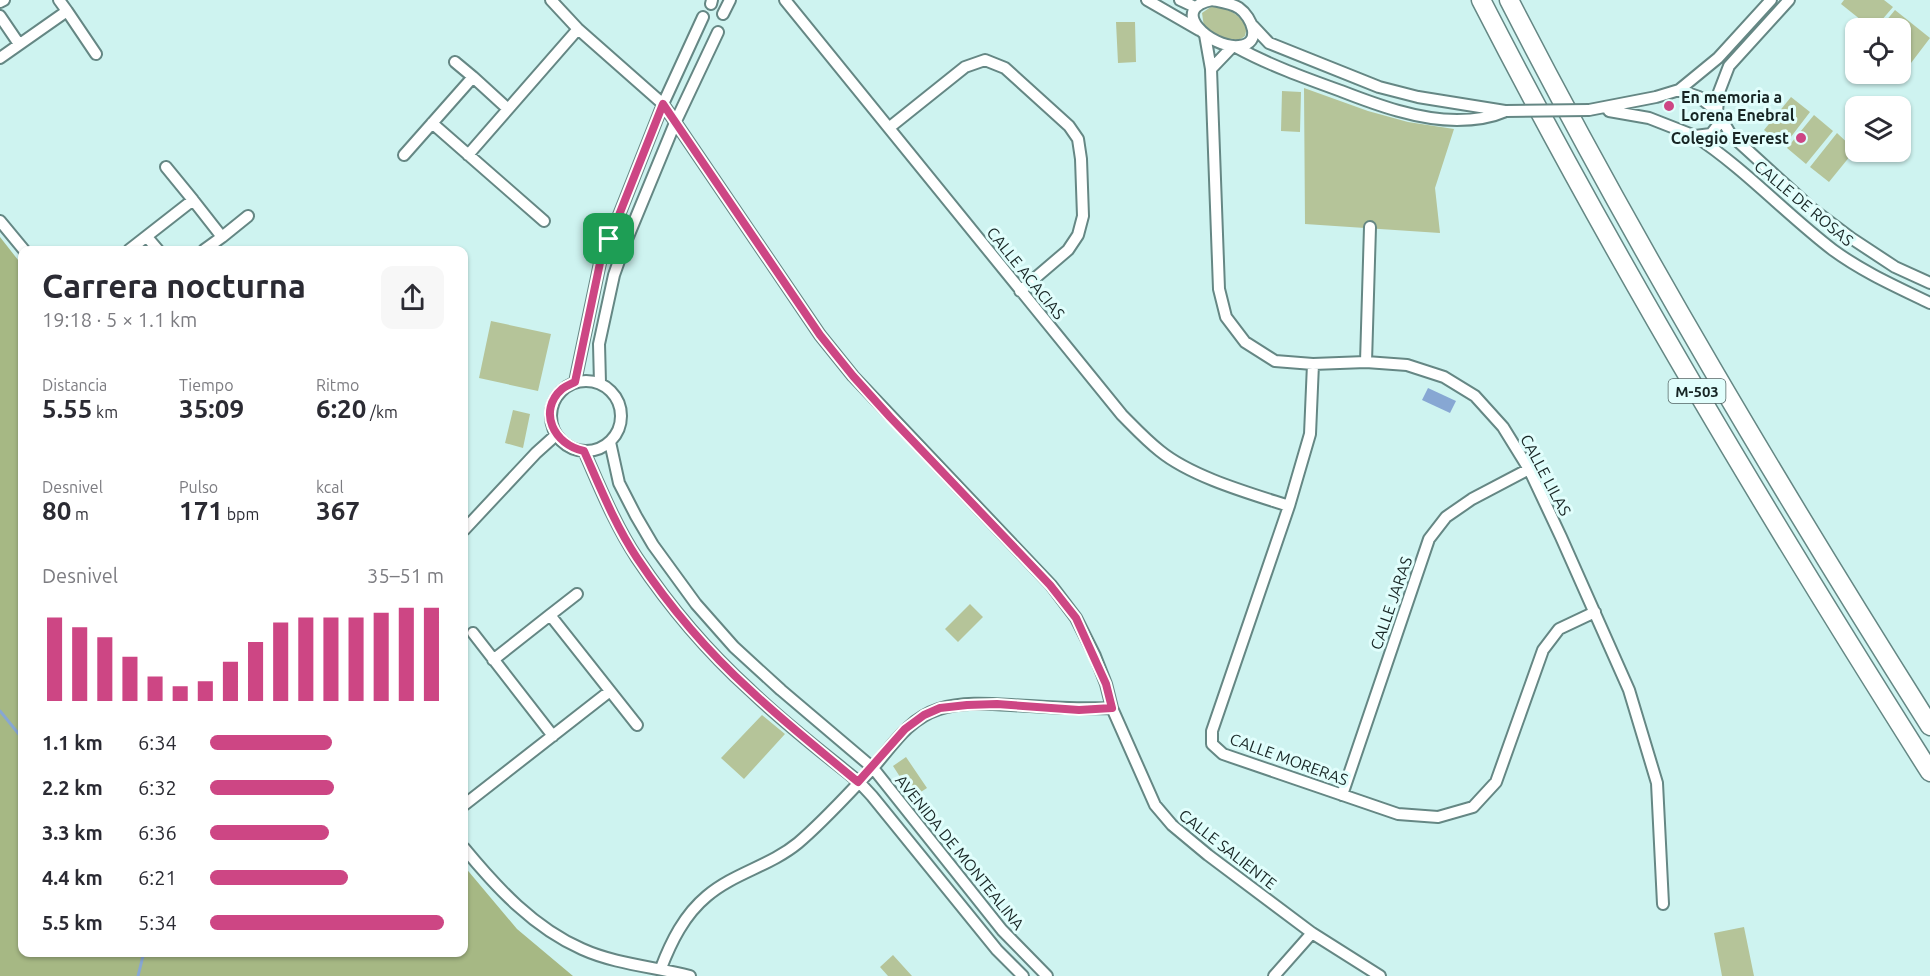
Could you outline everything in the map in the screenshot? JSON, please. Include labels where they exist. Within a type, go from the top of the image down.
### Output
[{"type":"highway","name":"M-503","points":[[1481,0],[1560,148],[1774,524],[1930,772]]},
{"type":"highway","name":"M-503","points":[[1509,0],[1587,147],[1721,384],[1930,726]]},
{"type":"street","points":[[59,0],[96,54]]},
{"type":"street","name":"CALLE SALIENTE","points":[[551,0],[578,29],[663,104],[820,335],[840,360],[928,457],[1031,563],[1076,618],[1106,684],[1112,708],[1155,805],[1172,825],[1208,855],[1312,933],[1380,976]]},
{"type":"street","points":[[723,14],[730,0]]},
{"type":"street","name":"CALLE ACACIAS","points":[[784,0],[890,127],[1122,415],[1161,452],[1193,470],[1232,487],[1289,506]]},
{"type":"street","points":[[1147,0],[1217,43],[1245,45],[1250,41],[1254,26]]},
{"type":"street","points":[[1180,0],[1199,3],[1212,0],[1231,4],[1247,15]]},
{"type":"street","points":[[1239,0],[1254,26],[1269,43],[1379,87],[1418,97],[1506,111],[1601,109],[1679,90],[1718,58],[1771,0]]},
{"type":"street","points":[[1695,136],[1711,134],[1718,125],[1719,92],[1730,66],[1789,0]]},
{"type":"street","points":[[1199,3],[1193,18],[1203,33]]},
{"type":"street","points":[[0,58],[67,12]]},
{"type":"street","points":[[0,16],[20,44]]},
{"type":"street","points":[[575,382],[600,263],[663,104],[703,17]]},
{"type":"street","points":[[468,155],[578,29]]},
{"type":"street","points":[[600,383],[599,344],[614,275],[675,123],[718,32]]},
{"type":"street","name":"CALLE LILAS","points":[[1203,33],[1211,69],[1219,289],[1226,317],[1245,342],[1275,361],[1313,364],[1366,362],[1407,365],[1444,377],[1475,396],[1503,427],[1529,469],[1629,690],[1657,783],[1662,904]]},
{"type":"street","points":[[1211,69],[1234,46]]},
{"type":"street","points":[[1234,46],[1261,60],[1375,104],[1417,115],[1457,120],[1495,116],[1506,111]]},
{"type":"street","points":[[890,127],[965,67],[985,60],[1005,68],[1069,126],[1078,139],[1081,159],[1083,216],[1078,235],[1068,250],[1020,291]]},
{"type":"street","points":[[455,62],[508,109]]},
{"type":"street","points":[[404,155],[473,77]]},
{"type":"street","name":"CALLE DE ROSAS","points":[[1679,90],[1699,97],[1719,114],[1731,135],[1811,208],[1895,267],[1930,283]]},
{"type":"street","points":[[1656,97],[1653,113],[1656,120]]},
{"type":"street","points":[[1601,109],[1656,120]]},
{"type":"street","name":"CALLE DE ROSAS","points":[[1656,120],[1695,136],[1717,150],[1835,251],[1885,281],[1930,303]]},
{"type":"street","points":[[432,123],[544,221]]},
{"type":"street","points":[[166,167],[222,237]]},
{"type":"street","points":[[135,246],[193,200]]},
{"type":"street","points":[[210,246],[248,216]]},
{"type":"street","points":[[0,221],[21,246]]},
{"type":"street","points":[[1366,362],[1370,227]]},
{"type":"street","points":[[147,237],[155,246]]},
{"type":"street","name":"CALLE MORERAS","points":[[1313,364],[1310,434],[1289,506],[1212,731],[1212,744],[1223,754],[1398,814],[1438,818],[1473,807],[1496,782],[1543,650],[1559,630],[1595,612]]},
{"type":"street","points":[[587,380],[600,383],[611,391],[619,403],[622,417],[618,430],[610,442],[602,447],[584,451],[573,449],[556,435],[550,420],[552,404],[561,390],[575,382],[587,380]]},
{"type":"street","points":[[468,526],[536,453],[556,435]]},
{"type":"street","name":"AVENIDA DE MONTEALINA","points":[[610,442],[619,483],[636,516],[696,604],[734,647],[873,768],[1002,930],[1047,976]]},
{"type":"street","name":"AVENIDA DE MONTEALINA","points":[[584,451],[614,518],[636,556],[702,643],[750,691],[872,796],[997,950],[1023,976]]},
{"type":"street","name":"CALLE JARAS","points":[[1342,795],[1429,539],[1446,517],[1472,499],[1529,469]]},
{"type":"street","points":[[493,660],[577,594]]},
{"type":"street","points":[[550,615],[637,725]]},
{"type":"street","points":[[473,633],[553,736]]},
{"type":"street","points":[[468,802],[610,691]]},
{"type":"street","points":[[662,968],[671,943],[691,912],[707,896],[727,882],[773,860],[797,844],[873,768],[905,729],[924,715],[940,708],[967,705],[997,704],[1079,710],[1112,708]]},
{"type":"street","points":[[468,852],[519,909],[552,933],[583,950],[690,976]]},
{"type":"street","points":[[1274,976],[1312,933]]},
{"type":"green space","points":[[1844,0],[1884,0],[1893,7],[1884,18],[1858,18],[1841,4]]},
{"type":"green space","points":[[1212,6],[1228,10],[1240,18],[1247,27],[1245,36],[1235,40],[1224,39],[1204,27],[1202,13]]},
{"type":"green space","points":[[1895,10],[1905,18],[1888,18]]},
{"type":"green space","points":[[1116,22],[1135,22],[1136,62],[1118,63]]},
{"type":"green space","points":[[1911,23],[1930,38],[1911,63]]},
{"type":"green space","points":[[1304,88],[1368,111],[1408,122],[1454,129],[1435,188],[1440,233],[1305,224]]},
{"type":"green space","points":[[1282,91],[1301,92],[1300,132],[1281,131]]},
{"type":"green space","points":[[1791,97],[1810,112],[1784,146],[1764,130]]},
{"type":"green space","points":[[1814,115],[1833,131],[1806,164],[1787,148]]},
{"type":"green space","points":[[1837,133],[1845,141],[1845,162],[1829,182],[1810,167]]},
{"type":"green space","points":[[0,237],[18,260],[18,957],[468,957],[468,871],[517,929],[573,976],[0,976]]},
{"type":"green space","points":[[491,321],[551,334],[538,391],[479,378]]},
{"type":"green space","points":[[513,410],[530,414],[523,448],[505,443]]},
{"type":"green space","points":[[970,604],[983,617],[958,642],[945,629]]},
{"type":"green space","points":[[762,715],[785,734],[744,779],[721,758]]},
{"type":"green space","points":[[906,757],[927,788],[913,797],[893,766]]},
{"type":"green space","points":[[1744,927],[1754,976],[1722,976],[1714,933]]},
{"type":"green space","points":[[893,955],[912,976],[888,976],[880,967]]},
{"type":"water","points":[[1428,388],[1456,401],[1450,413],[1422,400]]},
{"type":"waterway","points":[[0,711],[18,733]]},
{"type":"waterway","points":[[138,976],[143,957]]},
{"type":"place","name":"En memoria a Lorena Enebral","points":[[1669,106]]},
{"type":"place","name":"Colegio Everest","points":[[1801,138]]},
{"type":"route","points":[[663,104],[820,335],[890,417],[1024,556],[1076,618],[1095,656],[1112,708],[1079,710],[997,704],[940,708],[924,715],[905,729],[873,768],[858,782],[750,691],[702,643],[656,586],[614,518],[584,451],[573,449],[564,443],[556,435],[550,420],[552,404],[561,390],[575,382],[592,296],[609,239],[663,104]]}]
